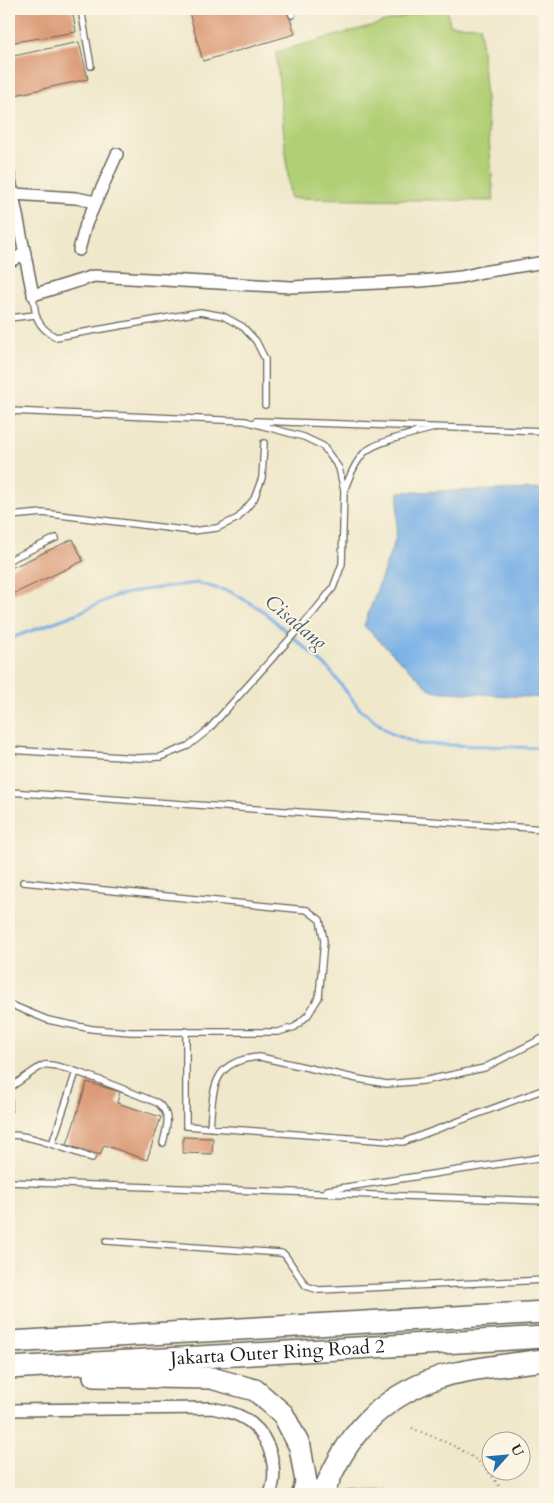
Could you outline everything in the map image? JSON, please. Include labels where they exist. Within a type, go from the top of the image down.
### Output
[{"type":"highway","name":"Jakarta Outer Ring Road 2","points":[[9,1342],[545,1312]]},
{"type":"highway","name":"Jakarta Outer Ring Road 2","points":[[9,1368],[545,1336]]},
{"type":"highway","points":[[323,1494],[350,1440],[376,1412],[403,1392],[441,1376],[488,1367],[545,1360]]},
{"type":"highway","points":[[9,1374],[211,1378],[255,1390],[283,1414],[300,1447],[306,1482],[303,1494]]},
{"type":"street","points":[[79,250],[95,202],[117,154]]},
{"type":"street","points":[[9,175],[32,292],[94,276],[291,287],[421,281],[461,277],[545,262]]},
{"type":"street","points":[[13,194],[76,198],[95,202]]},
{"type":"street","points":[[9,262],[25,253]]},
{"type":"street","points":[[9,1410],[212,1408],[228,1411],[253,1424],[271,1453],[274,1467],[270,1494]]},
{"type":"lane","points":[[81,9],[91,66]]},
{"type":"lane","points":[[32,292],[35,315],[45,332],[56,337],[200,312],[223,316],[243,327],[256,341],[266,359],[265,405]]},
{"type":"lane","points":[[9,318],[35,315]]},
{"type":"lane","points":[[9,411],[545,431]]},
{"type":"lane","points":[[9,750],[138,758],[160,757],[188,746],[208,730],[280,652],[333,588],[342,564],[344,491],[339,468],[323,446],[304,437],[245,421]]},
{"type":"lane","points":[[344,491],[353,469],[365,452],[383,442],[439,427]]},
{"type":"lane","points":[[9,516],[43,513],[192,531],[217,528],[238,518],[254,498],[262,478],[264,442]]},
{"type":"lane","points":[[9,560],[56,538]]},
{"type":"lane","points":[[9,792],[545,829]]},
{"type":"lane","points":[[9,1004],[48,1020],[92,1030],[131,1032],[278,1032],[295,1027],[308,1015],[319,997],[324,940],[320,920],[306,910],[23,882]]},
{"type":"lane","points":[[186,1031],[186,1126],[403,1142],[545,1089]]},
{"type":"lane","points":[[210,1128],[212,1094],[218,1076],[230,1065],[246,1058],[260,1057],[387,1084],[423,1082],[484,1068],[545,1038]]},
{"type":"lane","points":[[9,1088],[44,1065],[52,1065],[76,1072],[158,1103],[164,1109],[168,1119],[163,1143]]},
{"type":"lane","points":[[52,1144],[76,1072]]},
{"type":"lane","points":[[9,1101],[9,1109]]},
{"type":"lane","points":[[9,1136],[19,1136],[52,1144],[92,1158]]},
{"type":"lane","points":[[314,1192],[545,1157]]},
{"type":"lane","points":[[9,1182],[545,1201]]},
{"type":"lane","points":[[106,1241],[281,1253],[306,1286],[319,1290],[545,1280]]},
{"type":"path","points":[[412,1428],[453,1446],[474,1458],[505,1494]]},
{"type":"green space","points":[[432,9],[447,9],[450,25],[480,26],[494,201],[290,198],[276,52]]},
{"type":"water","points":[[545,489],[545,698],[432,691],[364,626],[396,537],[399,492]]},
{"type":"building","points":[[9,9],[72,9],[76,32],[9,43]]},
{"type":"building","points":[[188,9],[287,9],[295,34],[203,61]]},
{"type":"building","points":[[79,42],[88,79],[15,95],[9,70],[9,57]]},
{"type":"building","points":[[73,539],[83,561],[9,596],[9,569]]},
{"type":"building","points":[[87,1082],[120,1092],[117,1103],[161,1117],[147,1160],[104,1145],[100,1155],[67,1145]]},
{"type":"building","points":[[183,1137],[213,1138],[212,1154],[183,1153]]},
{"type":"building","points":[[383,1489],[384,1494],[346,1494],[346,1490]]},
{"type":"waterway","name":"Cisadang","points":[[9,639],[76,614],[115,596],[143,590],[197,583],[231,592],[262,610],[328,668],[359,708],[390,733],[418,744],[545,748]]}]
